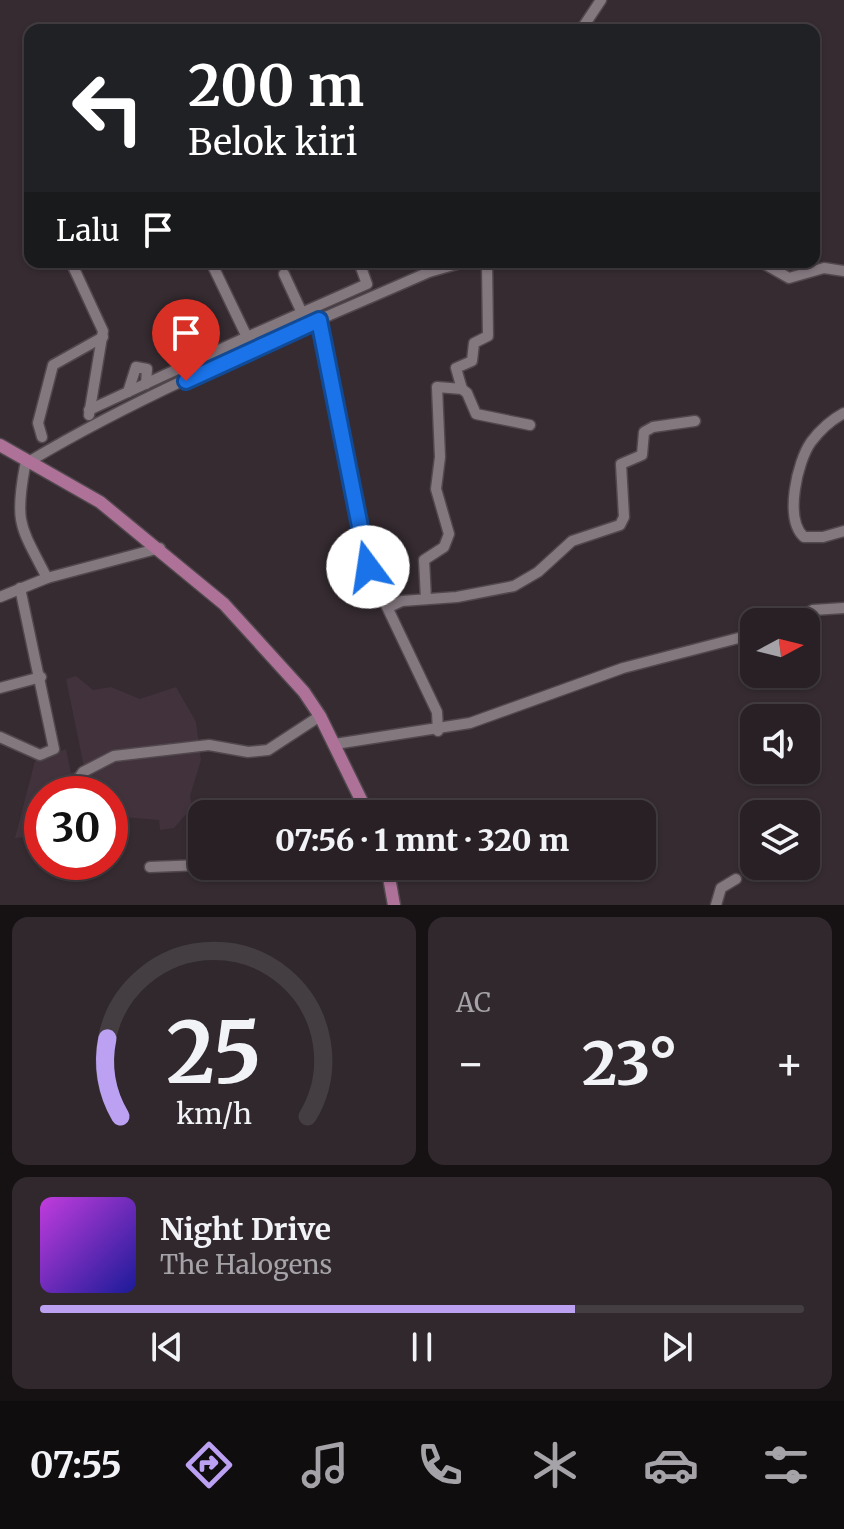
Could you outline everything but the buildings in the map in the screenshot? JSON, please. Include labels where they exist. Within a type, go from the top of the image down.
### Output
[{"type":"main road","points":[[0,445],[100,502],[160,548],[224,604],[304,692],[335,744],[361,800]]},
{"type":"main road","points":[[390,880],[394,905]]},
{"type":"street","points":[[585,24],[601,0]]},
{"type":"street","points":[[74,268],[103,337],[87,429]]},
{"type":"street","points":[[214,268],[247,337]]},
{"type":"street","points":[[89,410],[367,284],[361,268]]},
{"type":"street","points":[[47,578],[27,541],[18,513],[25,466],[30,461],[87,429],[319,320],[443,268]]},
{"type":"street","points":[[462,389],[457,366],[472,361],[474,343],[489,333],[487,268]]},
{"type":"street","points":[[772,268],[789,278],[824,268],[844,271]]},
{"type":"street","points":[[284,274],[302,313]]},
{"type":"street","points":[[319,320],[368,567],[437,712],[438,731]]},
{"type":"street","points":[[42,437],[38,423],[53,365],[103,337]]},
{"type":"street","points":[[128,392],[136,367],[147,369],[146,384]]},
{"type":"street","points":[[426,599],[424,560],[444,547],[449,534],[436,489],[440,457],[437,387],[462,389],[467,393],[476,414],[530,425]]},
{"type":"street","points":[[844,413],[832,419],[810,444],[792,503],[796,529],[804,537],[823,537],[844,531]]},
{"type":"street","points":[[389,607],[523,583],[572,541],[620,525],[624,517],[621,464],[642,455],[644,432],[653,427],[695,421]]},
{"type":"street","points":[[0,597],[47,578],[160,548]]},
{"type":"street","points":[[0,737],[40,755],[54,749],[20,588]]},
{"type":"street","points":[[820,610],[844,608]]},
{"type":"street","points":[[335,744],[438,731],[470,723],[623,668],[740,638]]},
{"type":"street","points":[[0,688],[41,677]]},
{"type":"street","points":[[80,776],[114,756],[209,745],[248,752],[268,750],[320,716]]},
{"type":"street","points":[[150,867],[188,866]]},
{"type":"street","points":[[716,905],[721,888],[736,879]]},
{"type":"shaded area","points":[[76,676],[93,690],[111,687],[140,699],[176,687],[196,722],[201,760],[191,800],[188,800],[188,812],[174,828],[160,830],[159,820],[128,817],[128,776],[31,776],[35,761],[66,749],[71,773],[84,767],[66,679]]},
{"type":"shaded area","points":[[24,803],[24,837],[15,838]]},
{"type":"route","points":[[186,381],[319,320],[368,567]]}]
